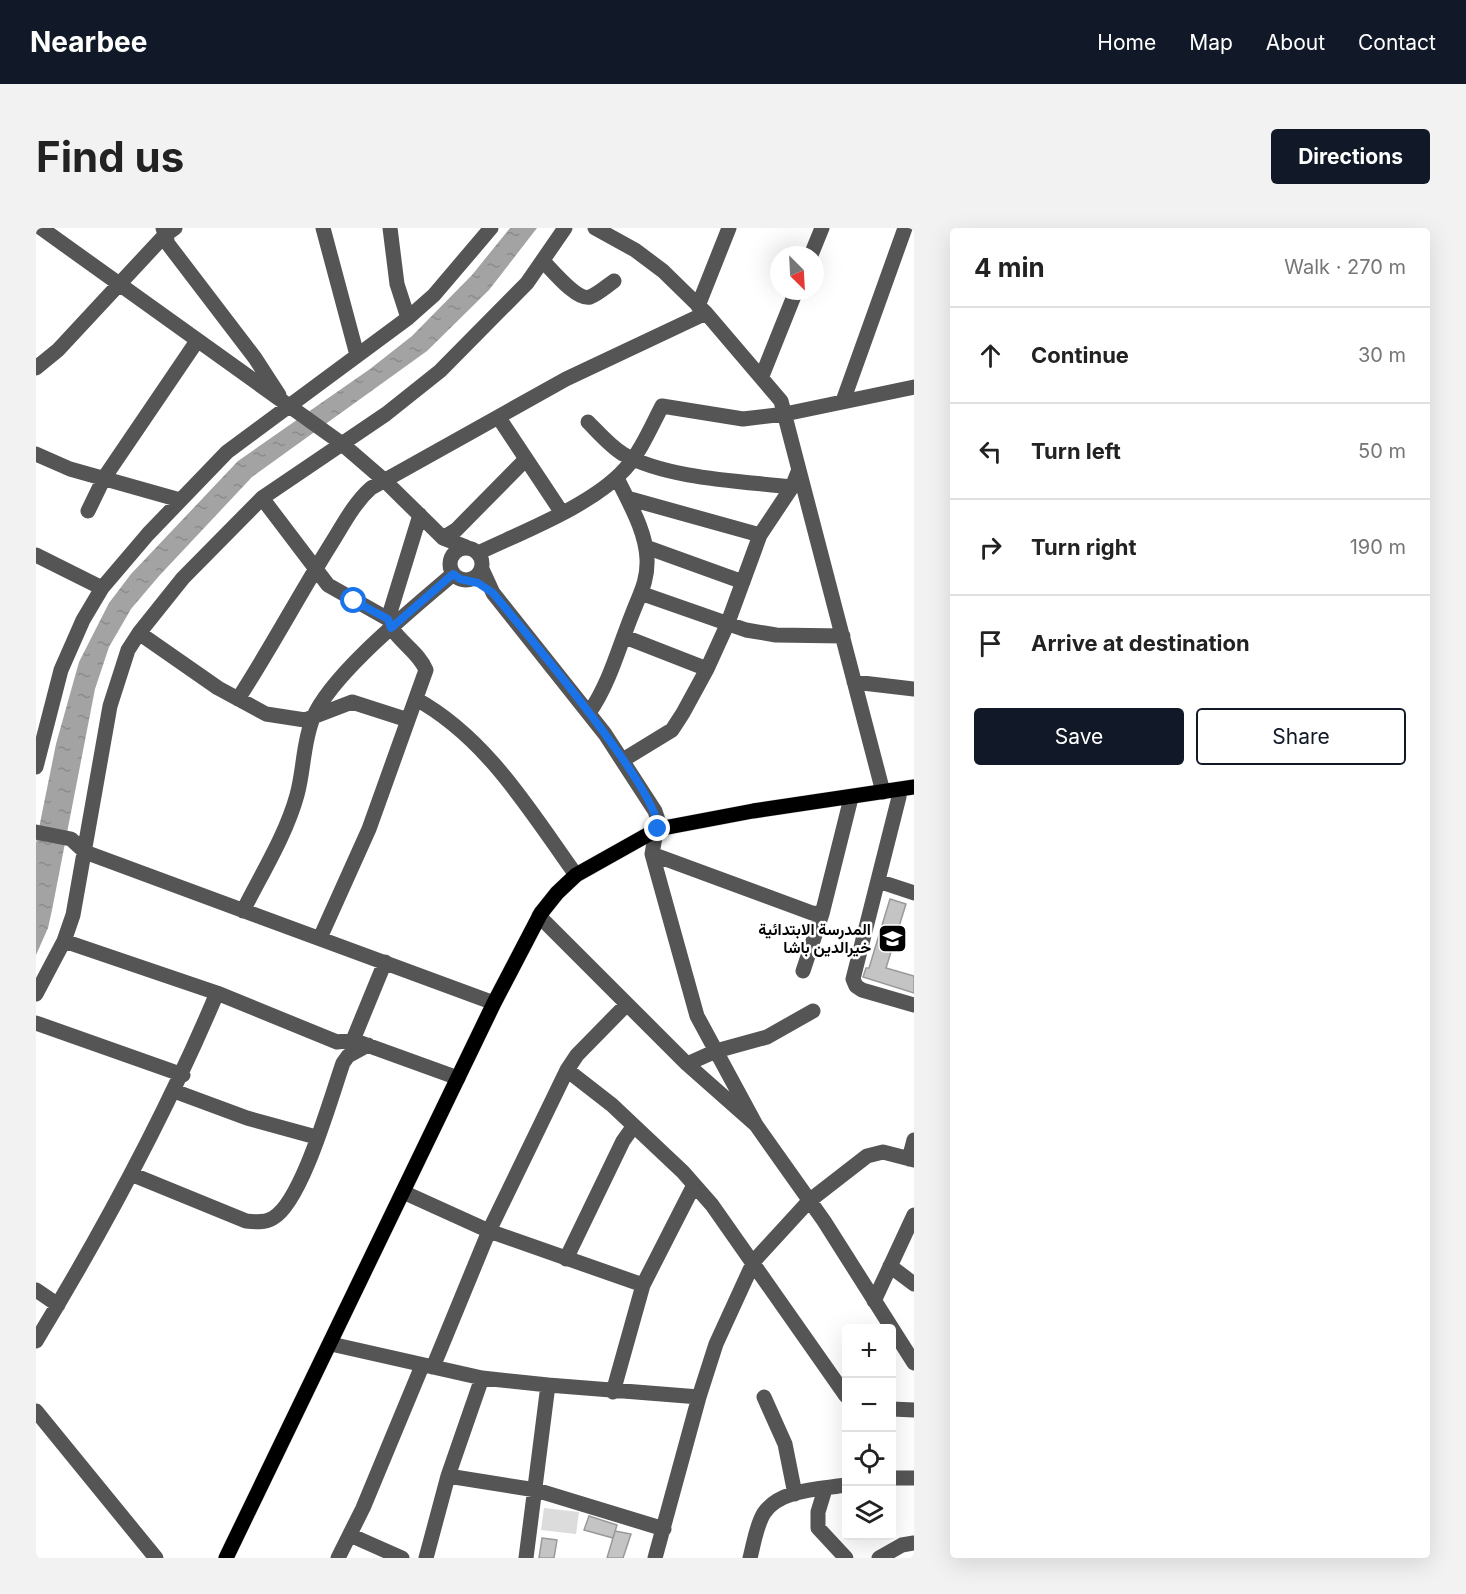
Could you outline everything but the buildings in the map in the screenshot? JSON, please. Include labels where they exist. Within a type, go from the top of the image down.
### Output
[{"type":"main road","points":[[226,1558],[494,1003],[539,916],[576,875],[658,829],[753,811],[904,791]]},
{"type":"street","points":[[41,228],[341,443],[385,481],[442,538],[472,550],[493,593],[589,713],[623,760],[655,812],[658,829],[652,843],[652,854],[697,1016],[756,1125],[809,1201],[914,1363]]},
{"type":"street","points":[[323,228],[357,355]]},
{"type":"street","points":[[390,228],[397,284],[408,318]]},
{"type":"street","points":[[36,767],[61,670],[83,620],[102,588],[180,500],[227,452],[291,407],[408,318],[434,295],[491,228]]},
{"type":"street","points":[[36,994],[64,941],[73,915],[110,706],[124,659],[139,633],[183,578],[262,498],[386,414],[440,371],[520,290],[565,228]]},
{"type":"street","points":[[595,228],[635,250],[663,271],[702,309],[762,376],[781,402],[795,479],[843,636],[883,792]]},
{"type":"street","points":[[238,699],[277,638],[315,571],[360,500],[371,488],[566,379],[702,309],[729,228]]},
{"type":"street","points":[[815,246],[822,228]]},
{"type":"street","points":[[843,401],[905,228]]},
{"type":"street","points":[[36,368],[58,350],[167,231],[291,407]]},
{"type":"street","points":[[543,261],[583,297],[590,297],[614,281]]},
{"type":"street","points":[[762,376],[792,300]]},
{"type":"street","points":[[88,511],[104,478],[197,342]]},
{"type":"street","points":[[243,911],[292,810],[313,718],[327,695],[390,624],[451,568],[457,550],[472,550],[562,513],[617,478],[634,459],[662,406],[743,419],[785,414],[914,387]]},
{"type":"street","points":[[499,418],[562,513]]},
{"type":"street","points":[[588,422],[621,453],[634,459],[708,477],[795,479]]},
{"type":"street","points":[[36,454],[70,469],[180,500]]},
{"type":"street","points":[[442,538],[456,530],[526,459]]},
{"type":"street","points":[[589,713],[601,694],[625,637],[633,611],[643,594],[647,571],[646,547],[641,528],[617,478]]},
{"type":"street","points":[[623,760],[672,730],[707,669],[727,625],[760,535],[795,479]]},
{"type":"street","points":[[262,498],[315,571],[328,585],[390,624],[423,663],[426,670],[369,829],[320,938]]},
{"type":"street","points":[[627,498],[760,535]]},
{"type":"street","points":[[390,624],[420,515]]},
{"type":"street","points":[[442,538],[451,568],[460,579],[470,580],[493,593]]},
{"type":"street","points":[[646,547],[744,582]]},
{"type":"street","points":[[36,555],[102,588]]},
{"type":"street","points":[[470,580],[482,569]]},
{"type":"street","points":[[643,594],[727,625],[776,635],[843,636]]},
{"type":"street","points":[[139,633],[238,699],[271,716],[313,718],[352,702],[408,720]]},
{"type":"street","points":[[625,637],[707,669]]},
{"type":"street","points":[[854,682],[914,689]]},
{"type":"street","points":[[416,699],[460,728],[491,761],[576,875]]},
{"type":"street","points":[[904,791],[914,805]]},
{"type":"street","points":[[904,791],[878,881],[854,983],[862,990],[914,1005]]},
{"type":"street","points":[[803,971],[822,914],[851,798]]},
{"type":"street","points":[[36,832],[70,839],[85,852],[494,1003]]},
{"type":"street","points":[[652,854],[812,913],[822,914]]},
{"type":"street","points":[[878,881],[914,893]]},
{"type":"street","points":[[539,916],[687,1064],[756,1125]]},
{"type":"street","points":[[64,941],[217,993],[337,1042],[361,1042],[458,1078]]},
{"type":"street","points":[[131,1174],[246,1221],[273,1218],[294,1196],[343,1063],[361,1042],[385,962]]},
{"type":"street","points":[[36,1341],[131,1174],[183,1075],[217,993]]},
{"type":"street","points":[[338,1558],[489,1231],[567,1070],[577,1055],[627,1004]]},
{"type":"street","points":[[687,1064],[716,1051],[767,1037],[813,1011]]},
{"type":"street","points":[[36,1023],[183,1075]]},
{"type":"street","points":[[567,1070],[612,1105],[694,1185],[754,1261],[842,1390]]},
{"type":"street","points":[[174,1092],[247,1118],[316,1137]]},
{"type":"street","points":[[566,1259],[623,1141],[633,1127]]},
{"type":"street","points":[[655,1558],[699,1397],[716,1344],[754,1261],[809,1201],[867,1156],[883,1152],[911,1159],[914,1140]]},
{"type":"street","points":[[613,1392],[643,1285],[694,1185]]},
{"type":"street","points":[[403,1192],[489,1231],[643,1285]]},
{"type":"street","points":[[874,1301],[914,1215]]},
{"type":"street","points":[[890,1266],[914,1284]]},
{"type":"street","points":[[36,1290],[58,1305]]},
{"type":"street","points":[[331,1344],[482,1378],[613,1392],[699,1397]]},
{"type":"street","points":[[426,1558],[448,1476],[482,1378]]},
{"type":"street","points":[[526,1558],[548,1385]]},
{"type":"street","points":[[764,1397],[785,1444],[795,1494]]},
{"type":"street","points":[[896,1409],[914,1410]]},
{"type":"street","points":[[36,1412],[156,1558]]},
{"type":"street","points":[[448,1476],[536,1490],[664,1528]]},
{"type":"street","points":[[896,1478],[914,1478]]},
{"type":"street","points":[[750,1558],[764,1514],[771,1506],[795,1494],[842,1486]]},
{"type":"street","points":[[825,1489],[818,1512],[818,1528],[846,1558]]},
{"type":"street","points":[[350,1535],[402,1558]]},
{"type":"street","points":[[879,1558],[902,1545],[914,1543]]},
{"type":"shaded area","points":[[544,1508],[579,1512],[576,1534],[541,1530]]},
{"type":"water","points":[[510,228],[537,228],[489,290],[427,351],[252,477],[131,609],[109,647],[95,689],[52,910],[48,928],[36,955],[36,843],[56,744],[79,662],[109,603],[131,574],[238,461],[370,369],[412,336],[472,275]]},
{"type":"place","name":"المدرسة الابتدائية خيرالدين باشا","points":[[892,938]]},
{"type":"route","points":[[354,601],[388,619],[391,628],[453,574],[460,579],[478,583],[493,593],[605,734],[655,812],[658,829]]}]
